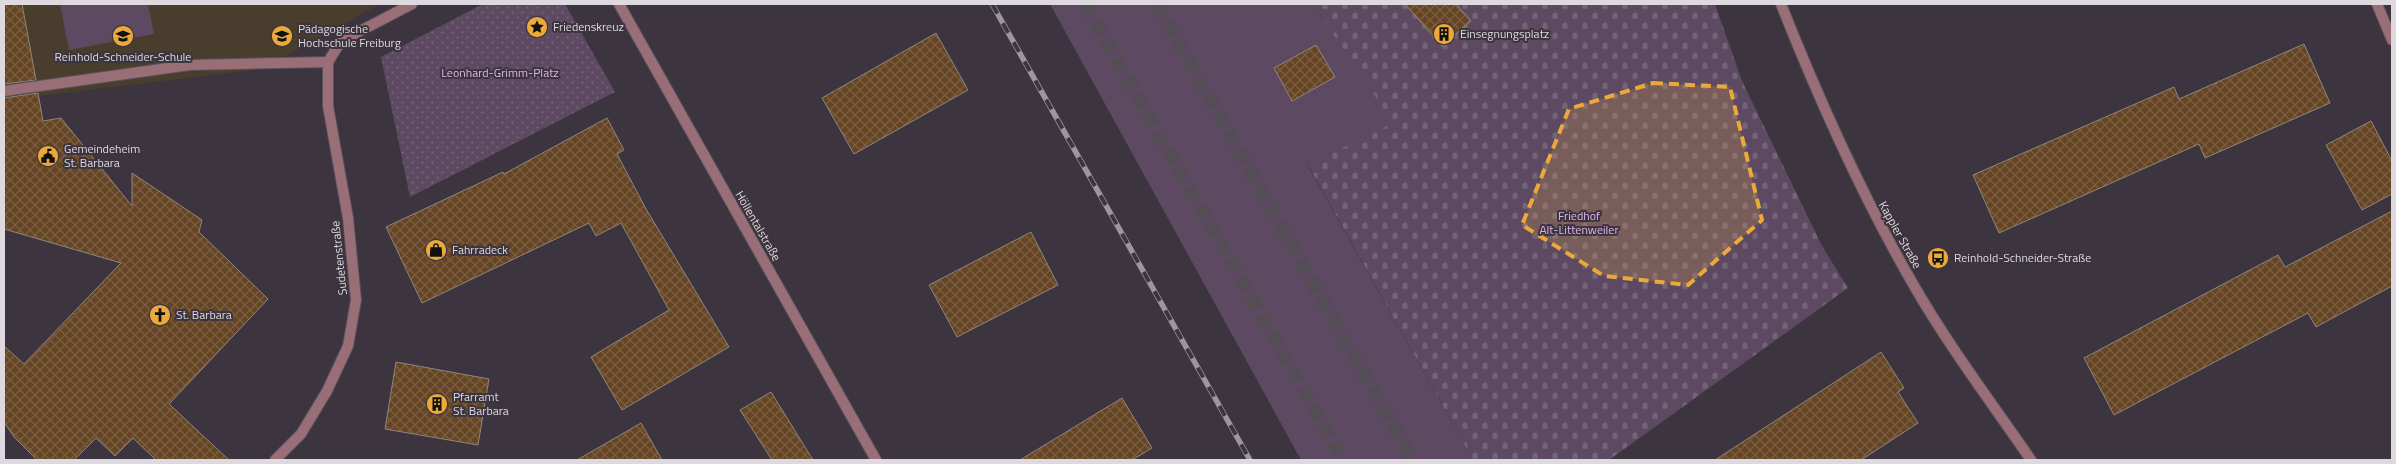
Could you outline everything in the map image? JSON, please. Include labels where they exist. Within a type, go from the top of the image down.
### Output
[{"type":"street","points":[[4,91],[190,65],[328,62],[341,41],[412,4]]},
{"type":"street","name":"Höllentalstraße","points":[[620,4],[876,460]]},
{"type":"street","name":"Kappler Straße","points":[[1781,4],[1813,86],[1859,186],[1911,282],[1932,317],[2031,460]]},
{"type":"street","points":[[2377,4],[2392,40]]},
{"type":"street","name":"Sudetenstraße","points":[[275,460],[301,434],[327,391],[348,346],[356,300],[348,218],[328,106],[328,62]]},
{"type":"highlighted area","points":[[1653,83],[1730,87],[1762,220],[1688,285],[1604,276],[1522,225],[1569,109]]},
{"type":"shaded area","name":"Reinhold-Schneider-Schule","points":[[4,4],[380,4],[263,69],[48,95],[4,94]]},
{"type":"green space","points":[[60,4],[148,4],[154,34],[69,50]]},
{"type":"green space","name":"Leonhard-Grimm-Platz","points":[[483,4],[565,4],[615,92],[410,197],[381,57]]},
{"type":"green space","points":[[1050,4],[1313,4],[1394,123],[1308,166],[1473,460],[1301,460]]},
{"type":"green space","name":"Friedhof Alt-Littenweiler","points":[[1313,4],[1715,4],[1742,81],[1822,246],[1848,288],[1609,460],[1473,460],[1308,165],[1393,123]]},
{"type":"building","points":[[4,4],[22,4],[36,80],[4,84]]},
{"type":"building","name":"Einsegnungsplatz","points":[[1405,4],[1456,4],[1471,21],[1442,46]]},
{"type":"building","points":[[936,33],[968,90],[854,154],[822,98]]},
{"type":"building","points":[[2304,44],[2330,103],[2205,158],[2199,144],[1999,233],[1973,175],[2174,87],[2179,99]]},
{"type":"building","points":[[1316,45],[1335,77],[1292,101],[1274,68]]},
{"type":"building","name":"St. Barbara","points":[[38,93],[43,121],[61,118],[132,206],[132,173],[202,220],[199,232],[268,299],[169,404],[229,460],[156,460],[133,438],[115,456],[96,438],[74,460],[37,460],[14,437],[4,422],[4,346],[24,364],[121,263],[4,229],[4,98]]},
{"type":"building","points":[[607,118],[624,150],[617,154],[646,209],[729,347],[622,410],[591,357],[669,310],[621,223],[596,236],[589,223],[422,303],[386,227],[503,172],[504,174]]},
{"type":"building","points":[[2371,121],[2392,161],[2392,194],[2362,210],[2326,145]]},
{"type":"building","points":[[2392,211],[2392,286],[2316,327],[2308,313],[2114,415],[2084,358],[2278,255],[2285,267]]},
{"type":"building","points":[[1031,232],[1058,285],[957,337],[929,285]]},
{"type":"building","points":[[1881,352],[1904,388],[1898,392],[1918,423],[1861,460],[1715,460]]},
{"type":"building","name":"Pfarramt St. Barbara","points":[[396,362],[489,379],[478,445],[385,429]]},
{"type":"building","points":[[771,392],[813,460],[772,460],[740,410]]},
{"type":"building","points":[[1122,398],[1152,448],[1132,460],[1020,460]]},
{"type":"building","points":[[641,423],[662,460],[577,460]]},
{"type":"tunnel","points":[[1085,4],[1343,460]]},
{"type":"tunnel","points":[[1156,4],[1412,460]]},
{"type":"railway","points":[[992,4],[1250,460]]},
{"type":"place","name":"Friedenskreuz","points":[[537,27]]},
{"type":"place","name":"Einsegnungsplatz","points":[[1444,34]]},
{"type":"place","name":"Reinhold-Schneider-Schule","points":[[123,36]]},
{"type":"place","name":"Pädagogische Hochschule Freiburg","points":[[282,36]]},
{"type":"place","name":"Gemeindeheim St. Barbara","points":[[48,156]]},
{"type":"place","name":"Fahrradeck","points":[[436,250]]},
{"type":"place","name":"Reinhold-Schneider-Straße","points":[[1938,258]]},
{"type":"place","name":"St. Barbara","points":[[160,315]]},
{"type":"place","name":"Pfarramt St. Barbara","points":[[437,404]]}]
